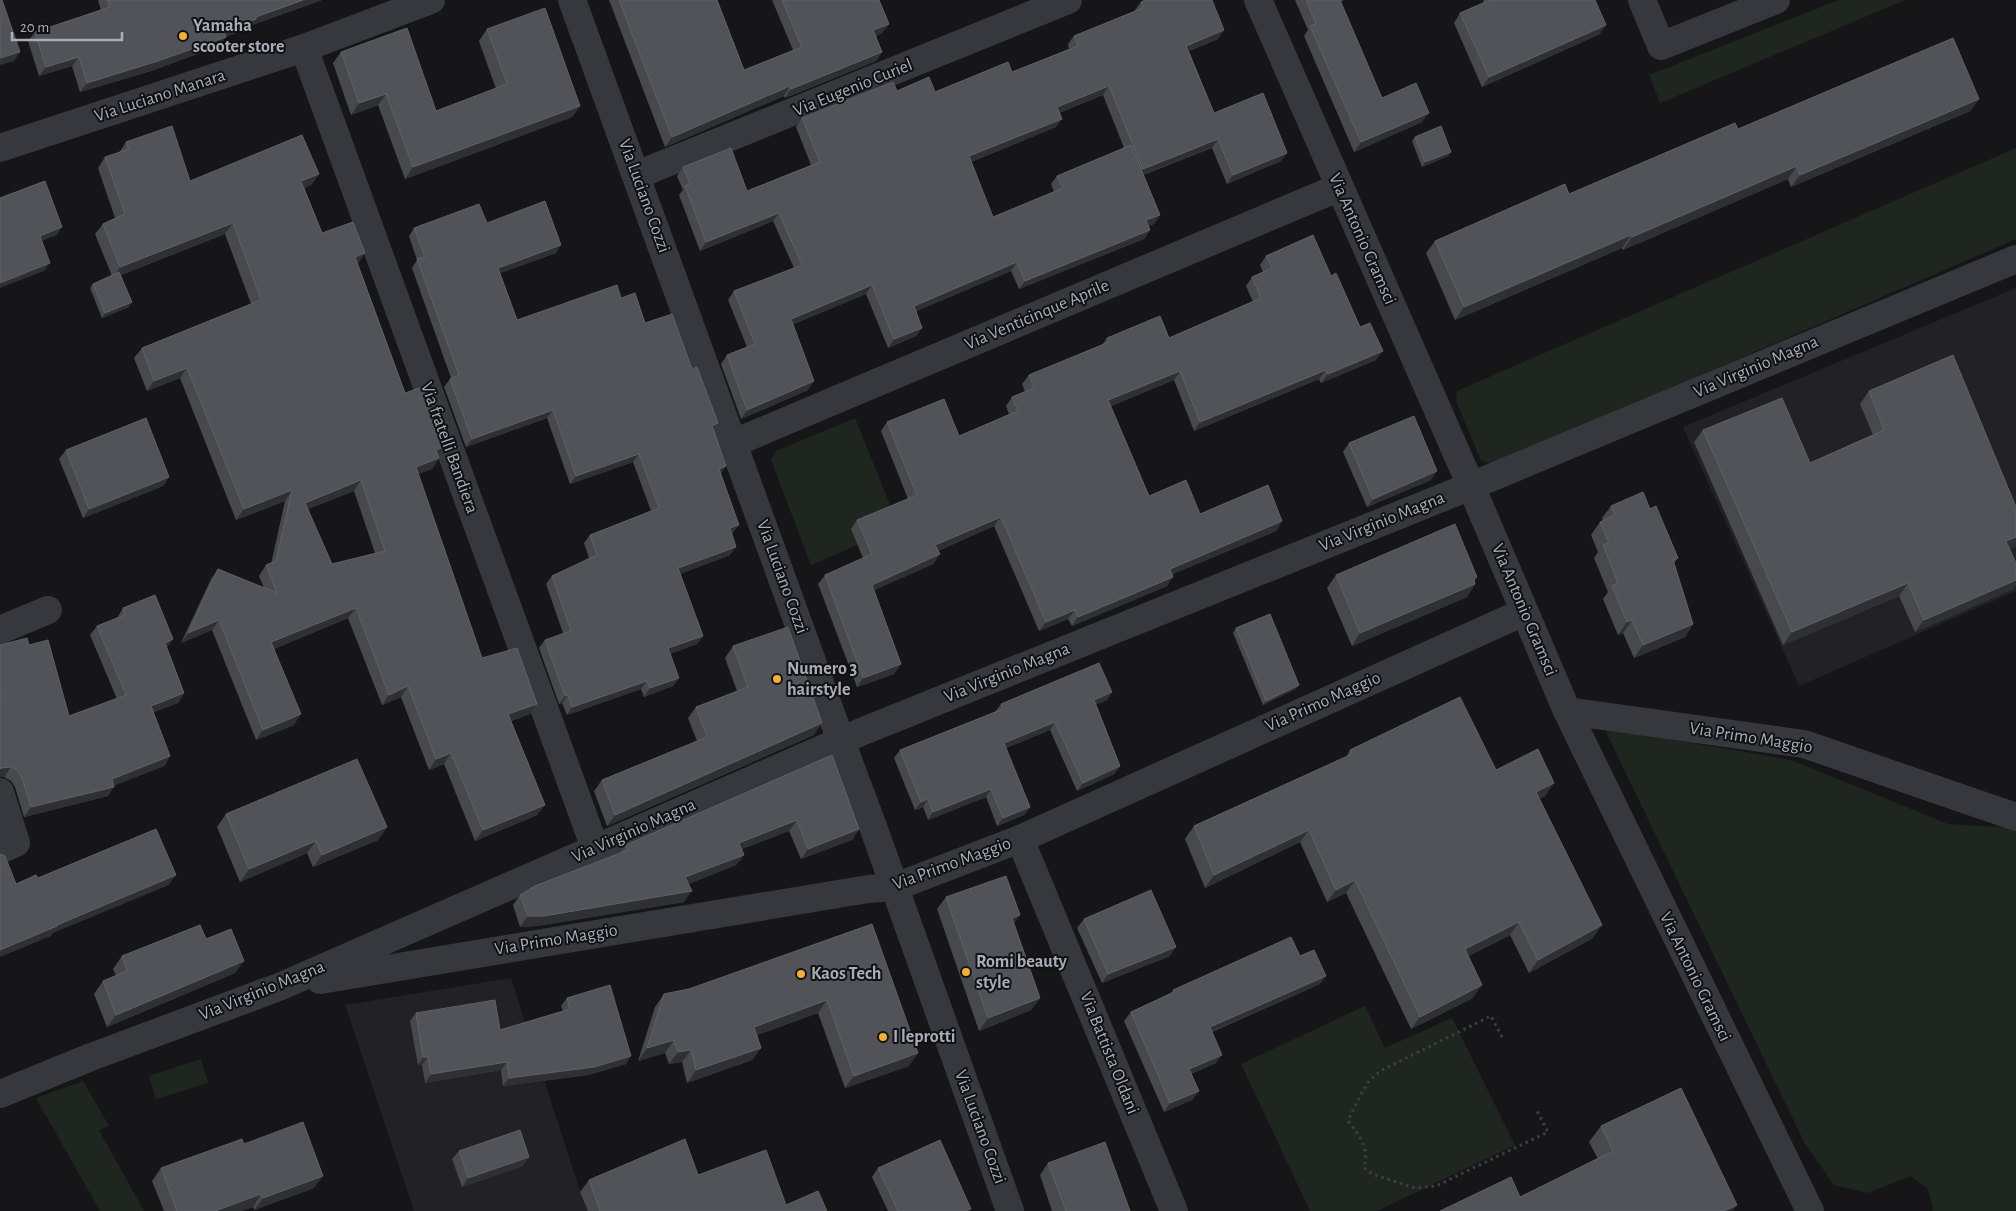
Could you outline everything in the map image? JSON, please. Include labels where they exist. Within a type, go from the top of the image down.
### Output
[{"type":"street","name":"Via Luciano Manara","points":[[0,148],[304,48],[431,0]]},
{"type":"street","name":"Via Luciano Cozzi","points":[[572,0],[895,887],[1010,1211]]},
{"type":"street","name":"Via Eugenio Curiel","points":[[637,175],[1068,0]]},
{"type":"street","name":"Via Antonio Gramsci","points":[[1258,0],[1471,486],[1567,711],[1810,1211]]},
{"type":"street","points":[[1642,0],[1660,46],[1776,0]]},
{"type":"street","name":"Via fratelli Bandiera","points":[[304,48],[595,848]]},
{"type":"street","name":"Via Venticinque Aprile","points":[[734,443],[1340,187]]},
{"type":"street","name":"Via Virginio Magna","points":[[0,1094],[91,1057],[279,986],[841,741],[1471,486],[2016,259]]},
{"type":"street","points":[[0,630],[48,610]]},
{"type":"street","name":"Via Primo Maggio","points":[[279,986],[868,889],[895,887],[1020,839],[1524,612]]},
{"type":"street","name":"Via Primo Maggio","points":[[1567,711],[1804,744],[2016,817]]},
{"type":"street","points":[[0,792],[16,843],[0,850]]},
{"type":"street","name":"Via Battista Oldani","points":[[1020,839],[1174,1211]]},
{"type":"path","points":[[1502,1037],[1491,1016],[1380,1071],[1361,1094],[1348,1121],[1363,1143],[1367,1156],[1364,1168],[1372,1174],[1415,1188],[1436,1186],[1548,1132],[1536,1109]]},
{"type":"shaded area","points":[[1839,0],[1905,0],[1660,103],[1649,75]]},
{"type":"shaded area","points":[[2016,148],[2016,239],[1496,464],[1481,461],[1456,401],[1457,391]]},
{"type":"shaded area","points":[[2016,288],[2016,591],[1799,686],[1683,427]]},
{"type":"shaded area","points":[[855,418],[899,527],[811,565],[771,460],[776,451]]},
{"type":"shaded area","points":[[1604,728],[1791,760],[1948,824],[2016,828],[2016,1211],[1932,1211],[1928,1189],[1910,1176],[1868,1193],[1834,1185],[1804,1142]]},
{"type":"shaded area","points":[[511,978],[580,1191],[677,1151],[699,1211],[414,1211],[345,1005]]},
{"type":"shaded area","points":[[1365,1006],[1385,1048],[1452,1018],[1515,1145],[1377,1211],[1310,1211],[1241,1064]]},
{"type":"shaded area","points":[[201,1059],[208,1083],[156,1099],[149,1076]]},
{"type":"shaded area","points":[[83,1081],[109,1126],[99,1130],[144,1211],[100,1211],[36,1098]]},
{"type":"building","points":[[0,0],[2,0],[20,52],[0,58]]},
{"type":"building","points":[[107,0],[303,0],[223,30],[226,37],[87,83],[79,57],[46,67],[35,32],[110,7]]},
{"type":"building","points":[[619,0],[717,0],[744,70],[802,47],[782,0],[879,0],[889,24],[873,30],[882,52],[791,89],[790,86],[672,137]]},
{"type":"building","points":[[1145,0],[1212,0],[1224,30],[1186,46],[1214,113],[1263,93],[1287,153],[1233,175],[1218,139],[1143,169],[1109,86],[1057,107],[1062,119],[969,156],[993,217],[1063,188],[1057,176],[1131,145],[1160,215],[1146,220],[1150,230],[1025,281],[1017,262],[914,306],[922,328],[894,339],[872,285],[791,319],[814,381],[747,410],[727,355],[755,344],[734,291],[802,265],[779,213],[706,242],[685,186],[690,184],[683,167],[731,148],[747,191],[820,162],[802,118],[893,82],[897,91],[929,77],[935,92],[1008,62],[1012,72],[1078,46],[1074,36],[1143,8],[1141,2]]},
{"type":"building","points":[[1306,0],[1340,0],[1382,98],[1416,83],[1429,113],[1361,142],[1310,26],[1316,24]]},
{"type":"building","points":[[1490,0],[1595,0],[1606,25],[1489,77],[1460,13]]},
{"type":"building","points":[[545,8],[580,106],[413,167],[386,94],[359,103],[341,52],[407,28],[436,111],[507,84],[487,29]]},
{"type":"building","points":[[1953,38],[1979,99],[1800,175],[1797,166],[1464,307],[1435,241],[1565,184],[1569,194],[1735,123],[1738,129]]},
{"type":"building","points":[[172,126],[190,181],[302,135],[319,174],[301,181],[322,233],[353,222],[365,253],[355,257],[405,393],[422,387],[444,447],[436,450],[439,458],[416,467],[482,658],[517,648],[537,704],[508,714],[545,805],[483,830],[451,753],[436,759],[408,686],[389,695],[356,608],[271,642],[301,714],[263,730],[219,620],[188,633],[218,569],[277,593],[266,565],[276,561],[292,490],[244,509],[187,368],[154,381],[142,348],[261,300],[233,223],[120,267],[103,224],[125,214],[105,157],[129,149],[126,142]],"holes":[[[361,480],[385,551],[332,564],[305,503]]]},
{"type":"building","points":[[1441,126],[1451,152],[1425,162],[1415,137]]},
{"type":"building","points":[[45,181],[62,227],[40,236],[50,263],[0,283],[0,198]]},
{"type":"building","points":[[545,201],[561,245],[498,268],[517,320],[617,285],[621,298],[635,293],[645,323],[672,314],[692,369],[697,367],[718,423],[712,426],[726,466],[719,469],[739,525],[730,528],[736,547],[678,568],[703,636],[668,648],[679,678],[650,688],[647,681],[572,707],[568,695],[565,696],[545,640],[571,631],[552,576],[597,555],[590,535],[659,508],[639,454],[576,476],[553,410],[472,439],[450,379],[459,375],[417,259],[425,257],[414,228],[479,204],[487,223]]},
{"type":"building","points":[[1313,235],[1331,276],[1336,273],[1360,327],[1370,323],[1383,351],[1328,374],[1326,370],[1200,422],[1180,371],[1108,400],[1149,496],[1186,480],[1200,514],[1268,485],[1282,521],[1170,569],[1173,577],[1078,617],[1075,610],[1046,622],[1001,517],[935,545],[940,554],[872,585],[901,664],[863,678],[825,575],[872,554],[857,520],[917,495],[887,422],[944,399],[959,436],[1018,411],[1012,397],[1034,388],[1029,375],[1109,342],[1107,338],[1160,316],[1169,338],[1261,298],[1252,277],[1272,268],[1266,256]]},
{"type":"building","points":[[119,272],[132,302],[105,313],[93,284]]},
{"type":"building","points":[[1953,355],[2016,507],[2016,537],[2006,541],[2016,563],[2016,580],[1924,620],[1908,583],[1792,632],[1703,430],[1782,398],[1810,463],[1884,430],[1869,391]]},
{"type":"building","points":[[1414,416],[1437,471],[1373,499],[1349,443]]},
{"type":"building","points":[[146,418],[169,477],[89,509],[66,450]]},
{"type":"building","points":[[1643,492],[1650,509],[1656,506],[1678,558],[1673,560],[1693,624],[1643,645],[1632,620],[1627,622],[1612,586],[1618,583],[1603,545],[1609,543],[1600,522],[1615,515],[1611,506]]},
{"type":"building","points":[[1455,524],[1477,577],[1474,579],[1475,584],[1360,633],[1336,575]]},
{"type":"building","points":[[155,595],[173,639],[165,643],[184,693],[151,706],[170,756],[112,779],[114,787],[31,807],[18,771],[11,767],[0,769],[0,645],[27,638],[29,645],[48,640],[69,716],[126,695],[97,626],[125,615],[123,608]]},
{"type":"building","points":[[1270,614],[1299,685],[1266,701],[1236,628]]},
{"type":"building","points":[[788,627],[822,723],[615,815],[602,780],[707,737],[696,707],[748,687],[733,646]]},
{"type":"building","points":[[1099,663],[1112,692],[1094,700],[1120,766],[1083,783],[1055,722],[1004,743],[1030,807],[1003,818],[991,789],[933,812],[928,799],[921,802],[900,750],[1003,709],[1001,704]]},
{"type":"building","points":[[1460,697],[1496,770],[1538,749],[1554,783],[1536,792],[1602,925],[1538,960],[1519,922],[1465,949],[1482,985],[1420,1017],[1355,880],[1336,890],[1309,830],[1214,875],[1194,826],[1352,754],[1350,750]]},
{"type":"building","points":[[832,755],[859,829],[808,849],[797,820],[739,843],[744,855],[685,877],[692,891],[544,916],[528,916],[520,895],[535,886],[628,850],[626,845]]},
{"type":"building","points":[[357,759],[387,827],[322,855],[316,841],[249,869],[226,814]]},
{"type":"building","points":[[156,829],[176,875],[0,950],[0,854],[5,856],[16,884],[36,875],[38,878]]},
{"type":"building","points":[[1006,876],[1020,915],[1012,918],[1040,998],[988,1018],[946,897]]},
{"type":"building","points":[[1151,890],[1176,947],[1108,974],[1084,919]]},
{"type":"building","points":[[872,924],[918,1053],[854,1076],[827,1000],[754,1027],[761,1048],[696,1070],[691,1050],[678,1052],[674,1040],[647,1048],[664,994],[689,989]]},
{"type":"building","points":[[200,925],[206,939],[231,929],[244,961],[116,1015],[103,981],[127,971],[122,956]]},
{"type":"building","points":[[1291,937],[1300,956],[1314,950],[1326,976],[1210,1027],[1222,1055],[1189,1069],[1199,1091],[1170,1103],[1131,1012],[1174,992],[1173,990]]},
{"type":"building","points":[[610,985],[631,1056],[594,1067],[509,1078],[507,1062],[431,1074],[428,1057],[423,1057],[416,1013],[495,1000],[500,1030],[570,1009],[567,998]]},
{"type":"building","points":[[1681,1088],[1737,1205],[1724,1211],[1440,1211],[1511,1177],[1520,1197],[1613,1151],[1601,1126]]},
{"type":"building","points":[[303,1122],[323,1176],[263,1198],[261,1194],[215,1211],[177,1211],[161,1168],[242,1139],[244,1144]]},
{"type":"building","points":[[520,1130],[529,1157],[468,1178],[459,1151]]},
{"type":"building","points":[[685,1139],[698,1175],[766,1150],[786,1205],[818,1191],[827,1211],[600,1211],[589,1180]]},
{"type":"building","points":[[940,1140],[971,1209],[966,1211],[898,1211],[878,1168]]},
{"type":"building","points":[[1105,1142],[1130,1211],[1066,1211],[1048,1163]]},
{"type":"place","name":"Yamaha scooter store","points":[[183,36]]},
{"type":"place","name":"Numero 3 hairstyle","points":[[777,679]]},
{"type":"place","name":"Romi beauty style","points":[[966,972]]},
{"type":"place","name":"Kaos Tech","points":[[801,974]]},
{"type":"place","name":"I leprotti","points":[[883,1037]]}]
